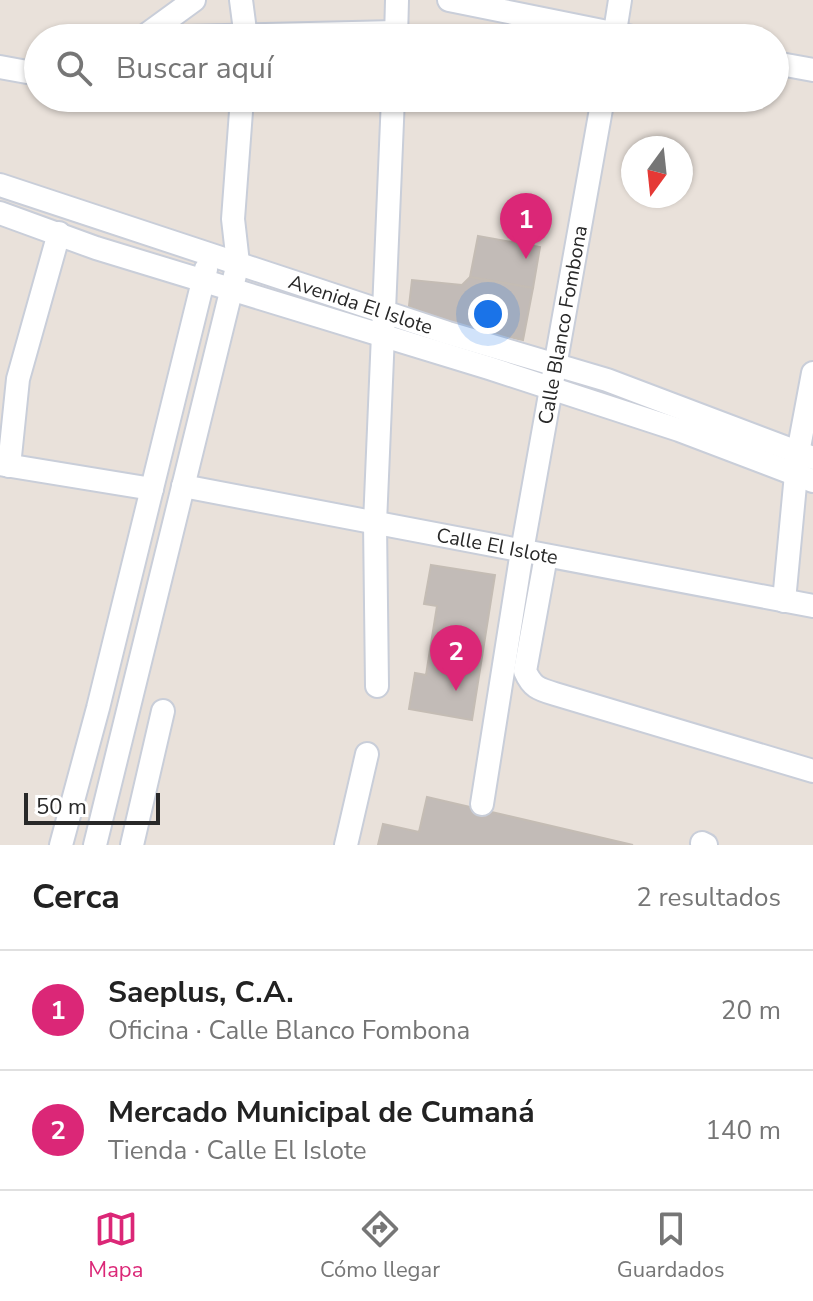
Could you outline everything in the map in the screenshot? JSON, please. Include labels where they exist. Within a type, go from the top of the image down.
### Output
[{"type":"street","points":[[161,24],[194,0]]},
{"type":"street","points":[[241,0],[244,24]]},
{"type":"street","points":[[396,24],[397,0]]},
{"type":"street","points":[[449,0],[561,24]]},
{"type":"street","points":[[620,0],[621,24]]},
{"type":"street","points":[[789,66],[813,70]]},
{"type":"street","points":[[0,67],[24,71]]},
{"type":"street","points":[[95,845],[238,263],[233,219],[241,112]]},
{"type":"street","points":[[377,686],[375,523],[392,112]]},
{"type":"street","name":"Calle Blanco Fombona","points":[[482,804],[522,551],[601,112]]},
{"type":"street","name":"Avenida El Islote","points":[[0,185],[448,333],[607,380],[805,467]]},
{"type":"street","name":"Avenida El Islote","points":[[0,213],[96,248],[805,467]]},
{"type":"street","points":[[61,845],[210,254],[233,219]]},
{"type":"street","points":[[59,233],[18,379],[4,465],[152,489]]},
{"type":"street","points":[[784,601],[805,467],[813,373]]},
{"type":"street","name":"Calle El Islote","points":[[183,486],[813,606]]},
{"type":"street","points":[[546,556],[525,671],[530,683],[540,689],[813,771]]},
{"type":"street","points":[[501,680],[513,682],[528,678]]},
{"type":"street","points":[[132,845],[163,711]]},
{"type":"street","points":[[346,845],[367,754]]},
{"type":"building","points":[[478,236],[540,247],[533,288],[470,277]]},
{"type":"building","points":[[470,277],[533,288],[523,340],[448,323],[409,306],[412,280],[462,285]]},
{"type":"building","points":[[431,565],[495,575],[472,720],[409,709],[415,673],[426,675],[437,606],[424,604]]},
{"type":"building","points":[[427,797],[633,845],[378,845],[383,824],[419,832]]},
{"type":"place","name":"Saeplus, C.A.","points":[[526,259]]},
{"type":"place","name":"Mercado Municipal de Cumaná","points":[[456,691]]}]
